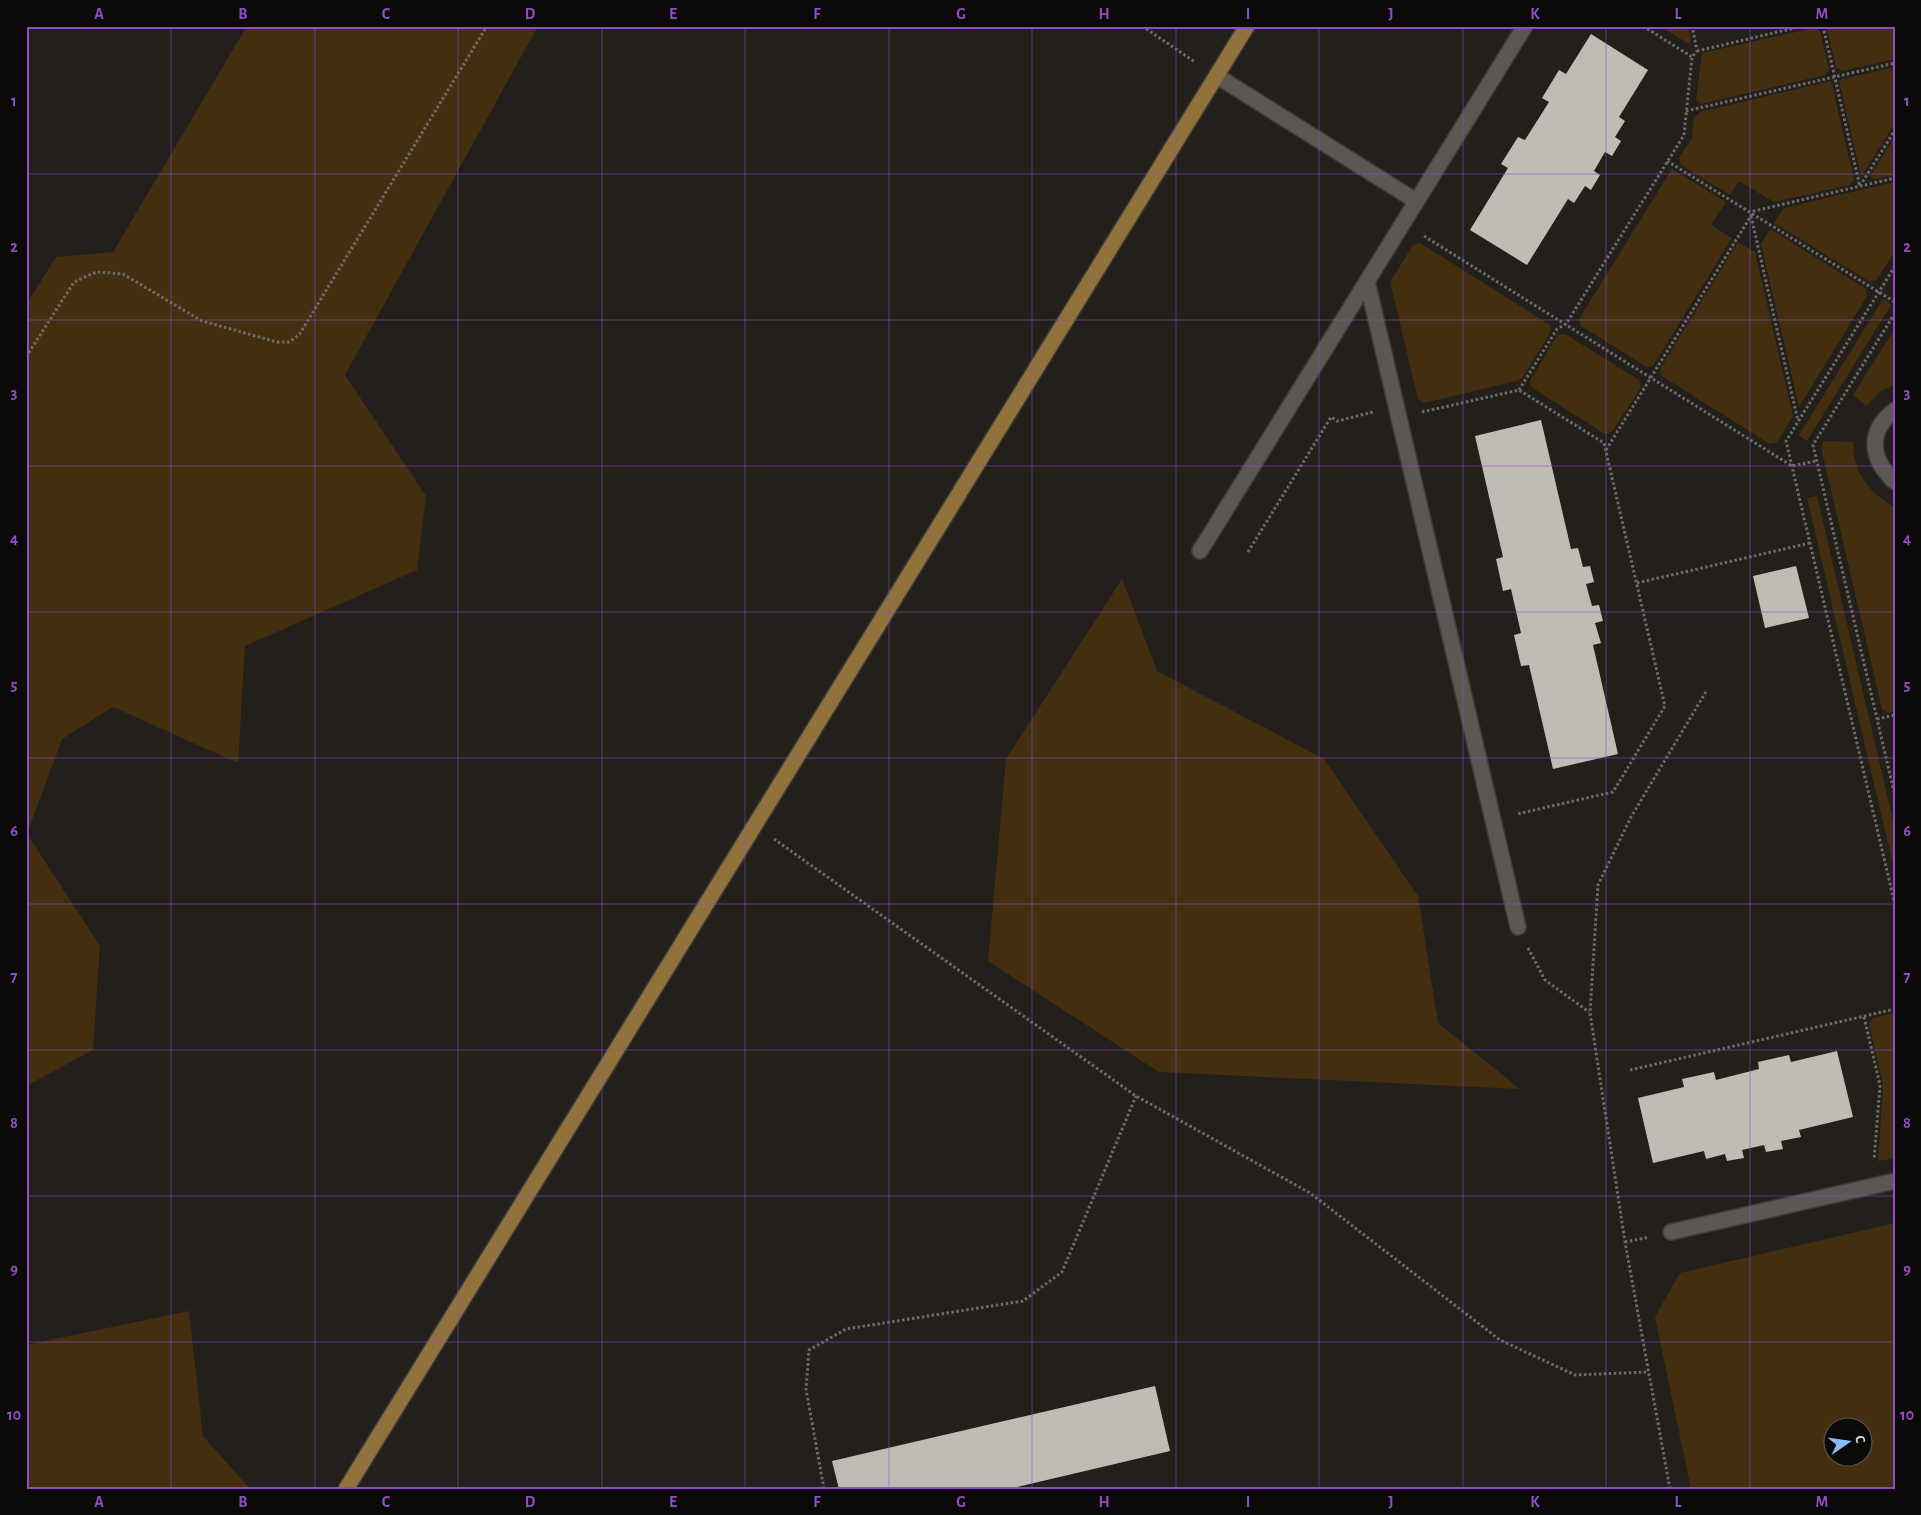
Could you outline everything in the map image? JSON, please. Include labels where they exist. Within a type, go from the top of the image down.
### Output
[{"type":"main road","points":[[346,1489],[1247,26]]},
{"type":"lane","points":[[1200,551],[1525,26]]},
{"type":"lane","points":[[1217,76],[1416,202]]},
{"type":"lane","points":[[1367,281],[1518,927]]},
{"type":"lane","points":[[1895,410],[1886,417],[1878,430],[1875,444],[1877,459],[1880,465],[1884,472],[1895,482]]},
{"type":"lane","points":[[1671,1232],[1895,1181]]},
{"type":"path","points":[[26,357],[74,282],[96,272],[123,274],[202,321],[277,342],[289,342],[299,335],[487,26]]},
{"type":"path","points":[[1142,26],[1217,76]]},
{"type":"path","points":[[1643,26],[1692,57]]},
{"type":"path","points":[[1692,26],[1697,51]]},
{"type":"path","points":[[1417,414],[1519,390],[1557,329],[1566,324],[1684,135],[1692,57],[1697,51],[1803,26]]},
{"type":"path","points":[[1823,26],[1860,187]]},
{"type":"path","points":[[1686,111],[1895,63]]},
{"type":"path","points":[[1860,187],[1895,130]]},
{"type":"path","points":[[1667,161],[1895,302]]},
{"type":"path","points":[[1606,450],[1754,211],[1895,178]]},
{"type":"path","points":[[1752,215],[1798,422]]},
{"type":"path","points":[[1403,223],[1792,466],[1816,461]]},
{"type":"path","points":[[1895,266],[1786,441],[1895,905]]},
{"type":"path","points":[[1895,313],[1813,446],[1895,796]]},
{"type":"path","points":[[1492,820],[1613,792],[1665,706],[1604,443],[1519,390]]},
{"type":"path","points":[[1248,552],[1331,417],[1337,421],[1396,407]]},
{"type":"path","points":[[1637,584],[1810,544]]},
{"type":"path","points":[[1670,1489],[1625,1242],[1590,1013],[1598,885],[1631,818],[1707,690]]},
{"type":"path","points":[[1877,719],[1895,715]]},
{"type":"path","points":[[755,825],[1136,1096],[1310,1193],[1500,1340],[1575,1375],[1648,1372]]},
{"type":"path","points":[[1518,927],[1545,980],[1590,1013]]},
{"type":"path","points":[[1630,1070],[1895,1009]]},
{"type":"path","points":[[1864,1016],[1880,1085],[1874,1166]]},
{"type":"path","points":[[824,1489],[806,1389],[809,1350],[846,1328],[1023,1301],[1062,1272],[1136,1096]]},
{"type":"shaded area","points":[[247,26],[538,26],[345,375],[426,496],[417,570],[245,646],[238,763],[113,707],[62,739],[27,834],[100,946],[93,1050],[26,1086],[26,305],[56,257],[113,252]]},
{"type":"shaded area","points":[[1660,26],[1688,26],[1691,42],[1689,44]]},
{"type":"shaded area","points":[[1829,26],[1895,26],[1895,59],[1842,71],[1836,67],[1827,30]]},
{"type":"shaded area","points":[[1814,28],[1820,31],[1829,69],[1825,75],[1701,104],[1696,100],[1702,53]]},
{"type":"shaded area","points":[[1895,67],[1895,123],[1861,177],[1839,80]]},
{"type":"shaded area","points":[[1831,81],[1854,179],[1850,185],[1774,202],[1739,181],[1730,195],[1681,165],[1679,158],[1692,138],[1694,118],[1700,112]]},
{"type":"shaded area","points":[[1895,136],[1895,175],[1875,179],[1870,176]]},
{"type":"shaded area","points":[[1672,169],[1726,202],[1711,225],[1732,238],[1653,366],[1647,367],[1581,326],[1579,319]]},
{"type":"shaded area","points":[[1895,182],[1895,251],[1876,281],[1870,282],[1774,223],[1784,208]]},
{"type":"shaded area","points":[[1770,229],[1866,289],[1867,296],[1799,407],[1761,244]]},
{"type":"shaded area","points":[[1738,242],[1755,252],[1793,416],[1777,442],[1770,444],[1662,376],[1660,369]]},
{"type":"shaded area","points":[[1420,243],[1550,325],[1551,331],[1523,377],[1516,381],[1424,403],[1418,399],[1390,282],[1413,245]]},
{"type":"shaded area","points":[[1883,299],[1891,305],[1807,441],[1799,435]]},
{"type":"shaded area","points":[[1895,328],[1895,385],[1881,391],[1866,406],[1853,395]]},
{"type":"shaded area","points":[[1565,334],[1639,380],[1641,387],[1612,432],[1605,434],[1531,387],[1530,381],[1557,335]]},
{"type":"shaded area","points":[[1824,441],[1853,442],[1856,463],[1864,481],[1877,495],[1895,508],[1895,711],[1888,713],[1882,709],[1821,447]]},
{"type":"shaded area","points":[[1817,496],[1895,829],[1895,873],[1807,498]]},
{"type":"shaded area","points":[[1122,579],[1157,671],[1324,759],[1418,896],[1438,1023],[1520,1089],[1159,1072],[988,961],[1006,759]]},
{"type":"shaded area","points":[[1895,1013],[1895,1158],[1878,1161],[1883,1085],[1869,1024],[1873,1018]]},
{"type":"shaded area","points":[[1895,1223],[1895,1489],[1691,1489],[1655,1317],[1680,1273]]},
{"type":"shaded area","points":[[189,1311],[203,1436],[250,1489],[26,1489],[26,1345]]},
{"type":"building","points":[[1591,34],[1648,70],[1619,117],[1625,121],[1615,137],[1621,141],[1612,156],[1605,152],[1594,171],[1600,175],[1591,190],[1585,186],[1574,203],[1568,199],[1527,265],[1470,230],[1508,168],[1501,164],[1518,137],[1525,140],[1549,102],[1542,98],[1559,70],[1566,74]]},
{"type":"building","points":[[1541,420],[1571,549],[1578,548],[1583,567],[1590,566],[1594,582],[1586,584],[1592,606],[1599,605],[1603,621],[1595,623],[1601,643],[1593,645],[1618,754],[1553,769],[1529,665],[1521,666],[1514,635],[1521,633],[1511,589],[1503,591],[1496,559],[1503,557],[1475,436]]},
{"type":"building","points":[[1796,566],[1809,618],[1765,628],[1753,576]]},
{"type":"building","points":[[1837,1051],[1853,1117],[1799,1130],[1801,1137],[1781,1141],[1783,1149],[1766,1152],[1764,1145],[1742,1150],[1744,1158],[1727,1161],[1725,1154],[1706,1159],[1704,1151],[1653,1163],[1638,1098],[1684,1087],[1682,1079],[1714,1072],[1716,1080],[1759,1069],[1758,1062],[1789,1055],[1791,1062]]},
{"type":"building","points":[[1155,1386],[1170,1451],[1009,1489],[839,1489],[832,1461]]}]
